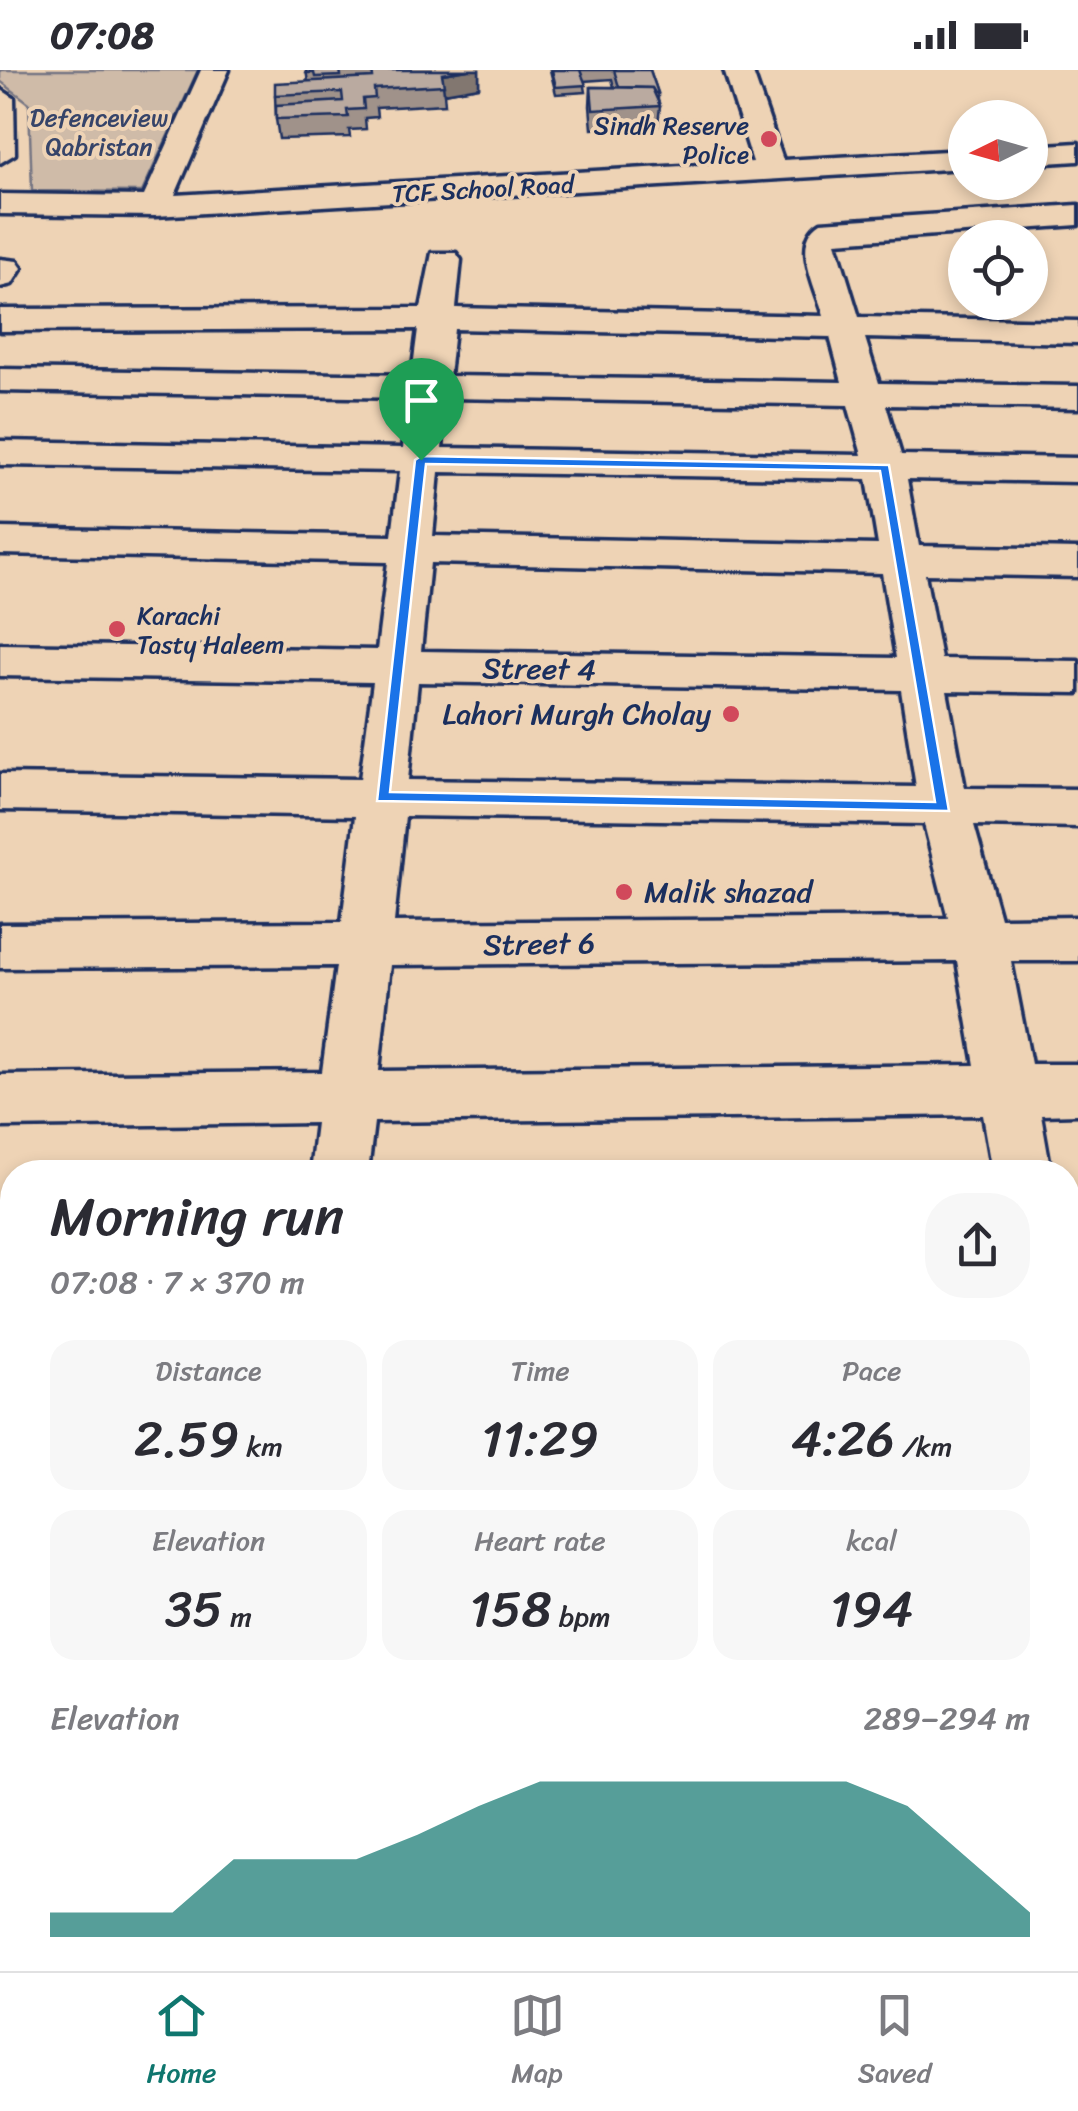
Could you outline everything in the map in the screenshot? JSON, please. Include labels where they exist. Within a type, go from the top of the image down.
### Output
[{"type":"street","points":[[155,206],[215,70]]},
{"type":"street","points":[[738,70],[772,172]]},
{"type":"street","points":[[0,98],[0,154]]},
{"type":"street","points":[[1048,154],[1078,151]]},
{"type":"street","name":"TCF School Road","points":[[0,204],[155,206],[948,161]]},
{"type":"street","points":[[1020,1160],[980,939],[944,807],[918,674],[885,467],[820,242],[826,231],[1078,216]]},
{"type":"street","points":[[340,1160],[444,260]]},
{"type":"street","points":[[0,320],[437,318],[1078,332]]},
{"type":"street","points":[[0,380],[1078,397]]},
{"type":"street","points":[[0,453],[1078,470]]},
{"type":"street","points":[[0,541],[1078,564]]},
{"type":"street","name":"Street 4","points":[[0,660],[1078,677]]},
{"type":"street","points":[[0,792],[1078,808]]},
{"type":"street","name":"Street 6","points":[[0,946],[1078,939]]},
{"type":"street","points":[[0,1101],[348,1094],[1078,1089]]},
{"type":"green space","name":"Defenceview Qabristan","points":[[0,70],[198,70],[142,192],[32,191],[29,103],[0,81]]},
{"type":"building","points":[[306,70],[340,70],[341,76],[315,77]]},
{"type":"building","points":[[372,70],[468,70],[442,74],[444,85],[374,89],[375,98],[363,99],[364,109],[347,110],[348,117],[276,119],[276,105],[343,101],[342,92],[275,95],[275,83],[373,78]]},
{"type":"building","points":[[552,70],[580,70],[586,85],[556,87]]},
{"type":"building","points":[[614,70],[650,70],[658,93],[652,88],[619,87]]},
{"type":"building","points":[[591,87],[652,88],[660,106],[593,110]]},
{"type":"place","name":"Sindh Reserve Police","points":[[769,139]]},
{"type":"place","name":"Karachi Tasty Haleem","points":[[117,629]]},
{"type":"place","name":"Lahori Murgh Cholay","points":[[731,714]]},
{"type":"place","name":"Malik shazad","points":[[624,892]]},
{"type":"route","points":[[421,460],[885,467],[944,807],[382,798],[421,460]]}]
